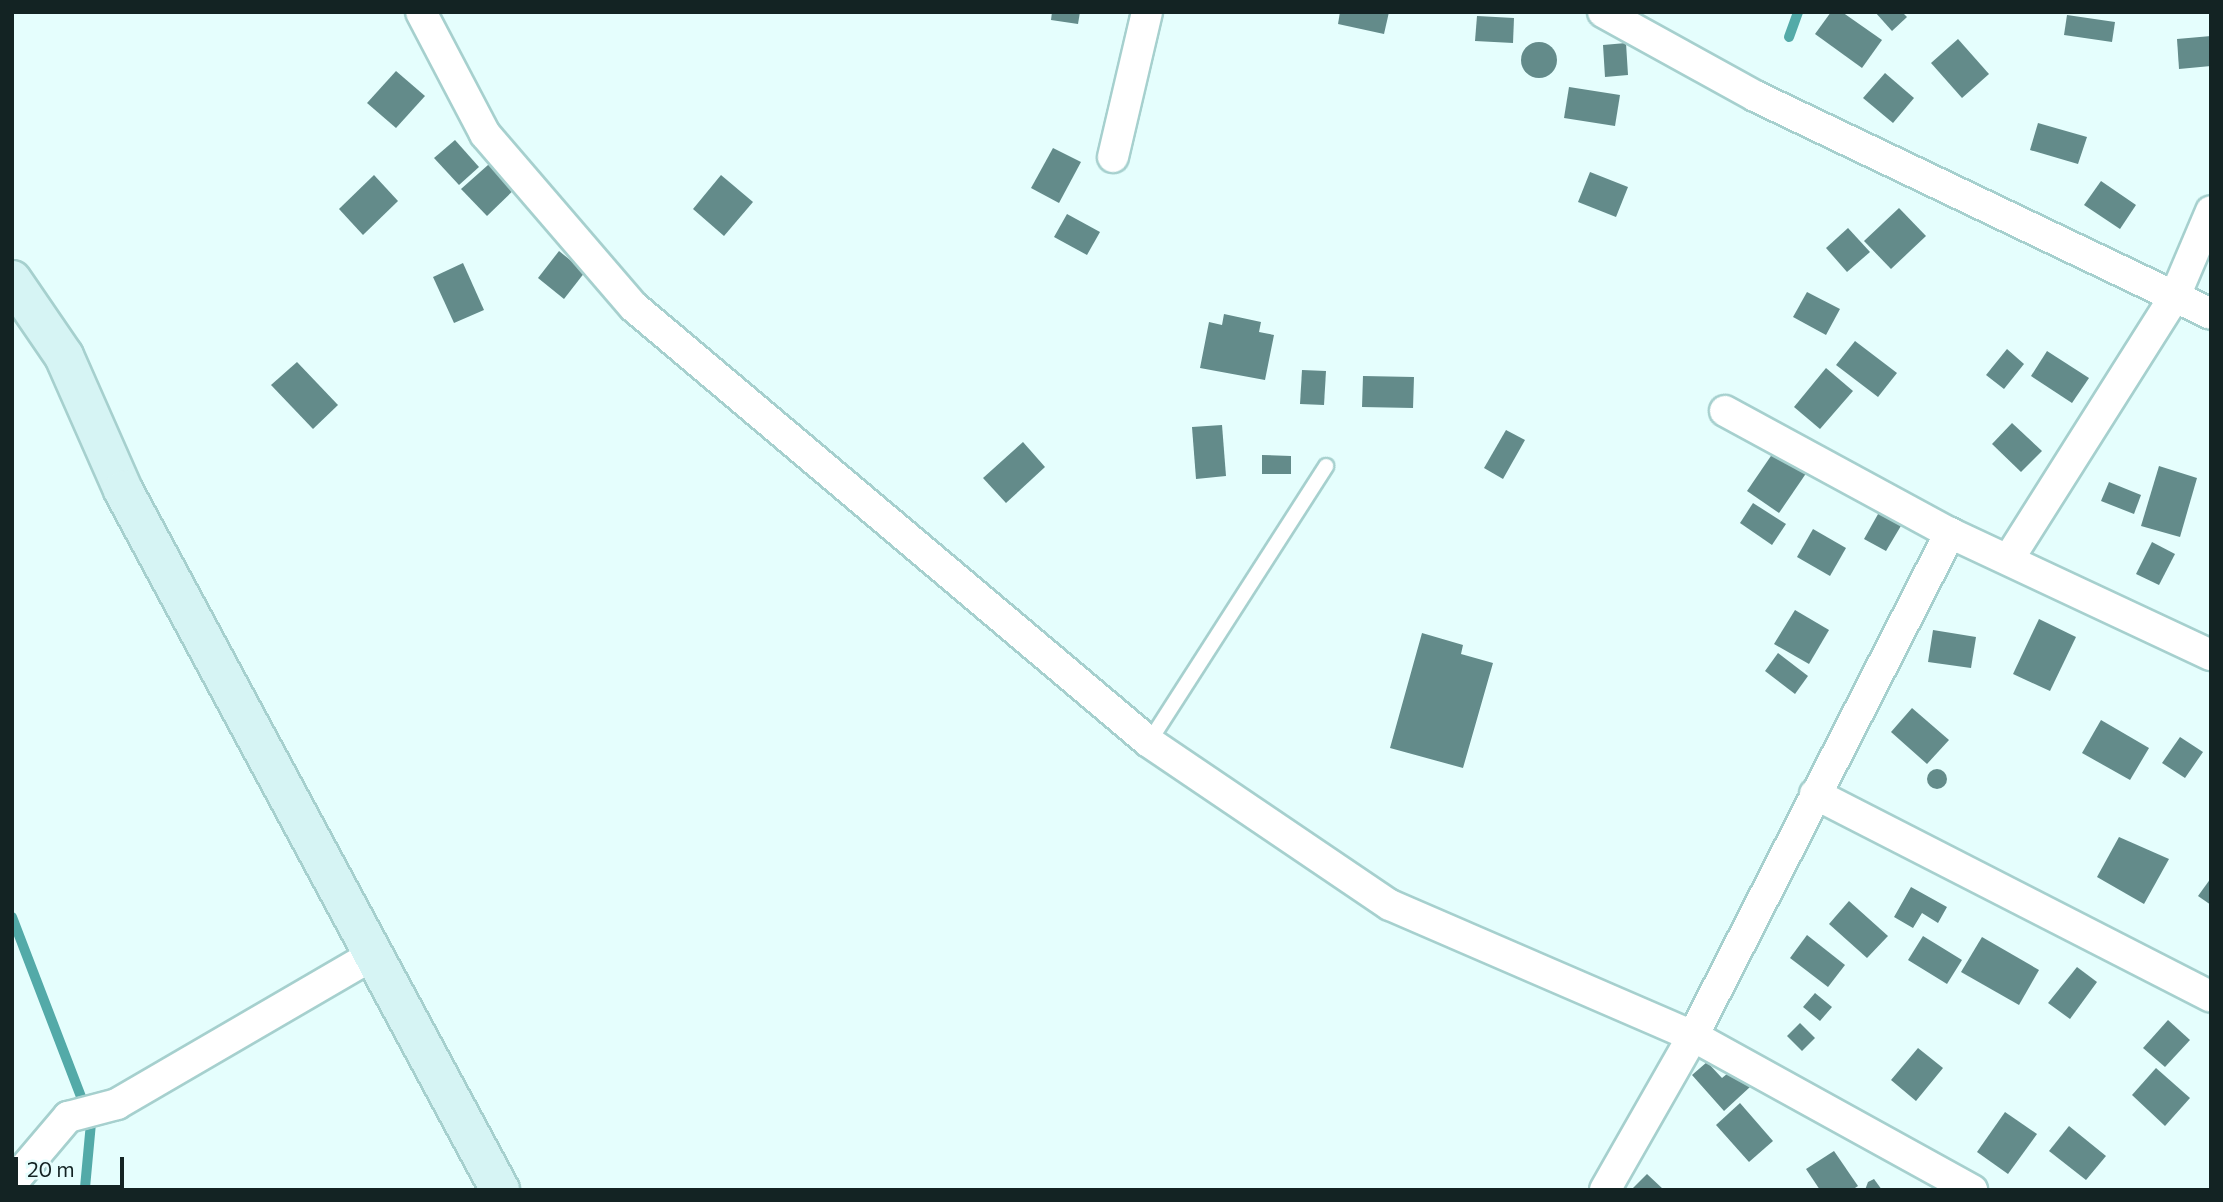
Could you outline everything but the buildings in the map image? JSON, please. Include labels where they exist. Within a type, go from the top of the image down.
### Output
[{"type":"street","points":[[421,12],[485,134],[634,307],[1149,742],[1390,905],[1692,1036],[1972,1190]]},
{"type":"street","points":[[1113,157],[1147,12]]},
{"type":"street","points":[[1603,12],[1755,96],[2211,314]]},
{"type":"street","points":[[2010,557],[2175,296],[2211,211]]},
{"type":"street","points":[[12,280],[64,356],[122,490],[500,1190]]},
{"type":"street","points":[[1725,411],[1950,533],[2010,557],[2211,656]]},
{"type":"street","points":[[1605,1190],[1692,1036],[1950,533]]},
{"type":"street","points":[[1815,794],[2211,998]]},
{"type":"street","points":[[12,1183],[68,1117],[117,1104],[373,955]]},
{"type":"lane","points":[[1149,742],[1326,466]]},
{"type":"waterway","points":[[1789,37],[1798,12]]},
{"type":"waterway","points":[[12,917],[91,1123],[85,1188]]}]
